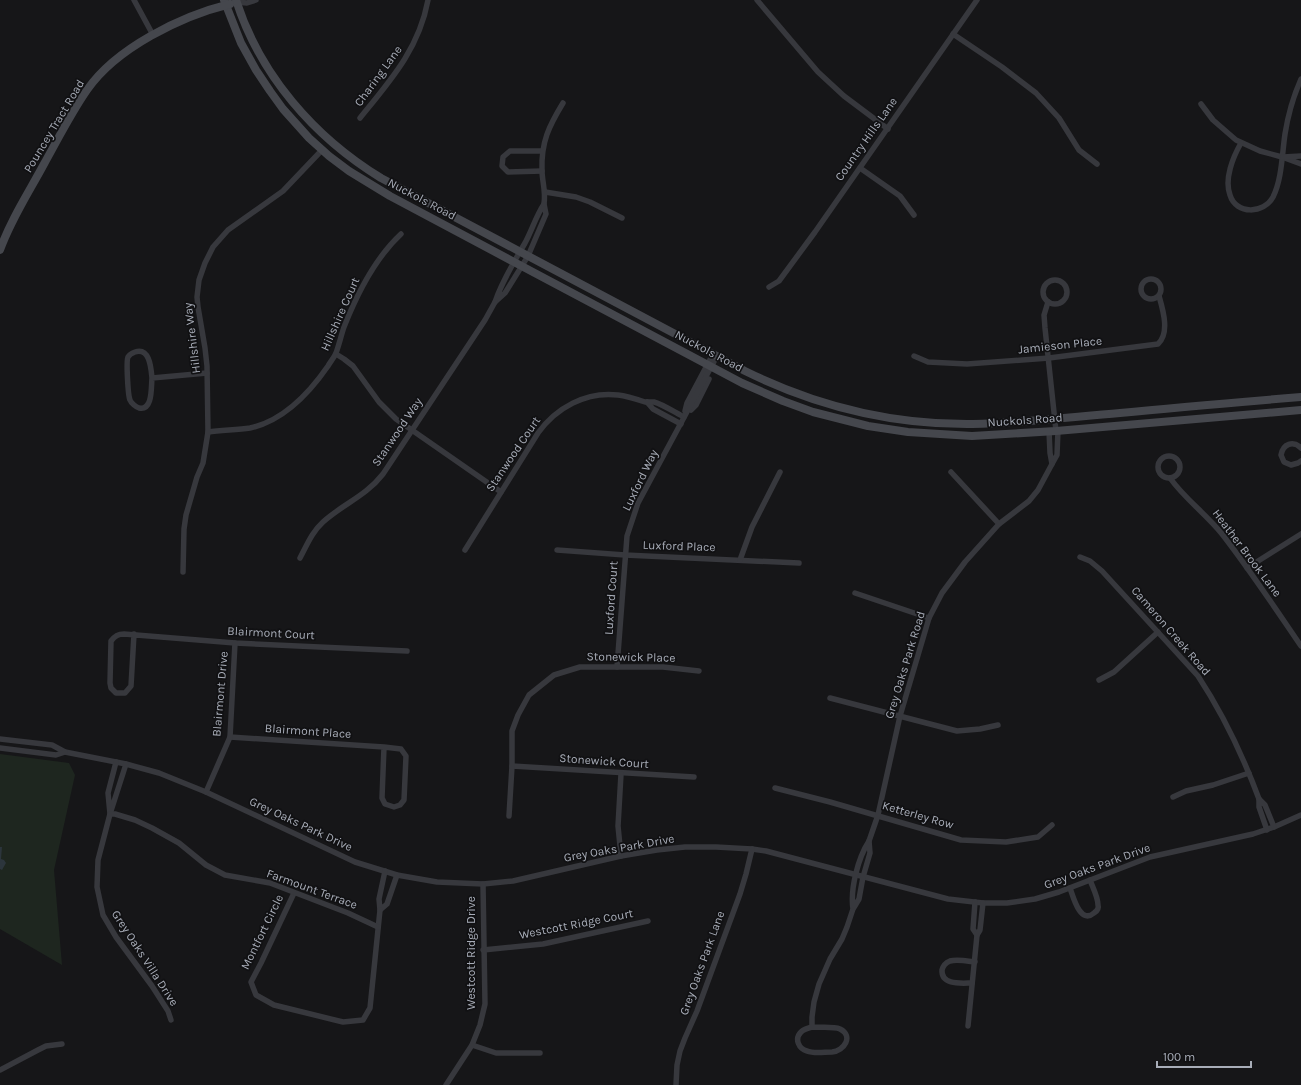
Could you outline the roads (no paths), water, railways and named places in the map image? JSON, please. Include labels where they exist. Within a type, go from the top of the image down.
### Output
[{"type":"main road","name":"Pouncey Tract Road","points":[[0,250],[20,207],[87,90],[95,80],[119,57],[153,35],[171,25],[225,2],[237,1]]},
{"type":"main road","name":"Nuckols Road","points":[[237,1],[257,49],[274,78],[300,111],[351,158],[381,178],[524,254],[756,377],[794,393],[836,407],[873,415],[908,420],[973,424],[1056,419],[1301,397]]},
{"type":"main road","name":"Nuckols Road","points":[[225,2],[247,56],[270,91],[297,125],[322,150],[349,171],[367,183],[518,264],[759,391],[782,401],[813,412],[868,426],[908,432],[972,436],[1054,431],[1301,410]]},
{"type":"street","points":[[134,0],[153,35]]},
{"type":"street","points":[[237,1],[247,3],[256,0]]},
{"type":"street","name":"Charing Lane","points":[[360,118],[397,72],[408,55],[422,26],[428,0]]},
{"type":"street","points":[[757,0],[818,72],[844,96],[888,129]]},
{"type":"street","name":"Country Hills Lane","points":[[769,287],[778,282],[787,272],[977,0]]},
{"type":"street","points":[[953,34],[1002,67],[1036,93],[1059,118],[1079,150],[1097,164]]},
{"type":"street","points":[[1241,142],[1232,160],[1228,187],[1231,198],[1237,206],[1244,209],[1255,210],[1263,208],[1273,197],[1278,181],[1291,103],[1301,79]]},
{"type":"street","points":[[563,103],[549,127],[542,152],[542,171],[546,192],[576,197],[590,202],[622,218]]},
{"type":"street","points":[[1201,104],[1222,129],[1241,142],[1260,151],[1301,164]]},
{"type":"street","name":"Hillshire Way","points":[[183,572],[184,529],[186,515],[203,462],[208,432],[206,348],[198,302],[199,280],[205,263],[216,244],[228,230],[283,191],[322,150]]},
{"type":"street","points":[[542,152],[510,151],[503,157],[502,166],[508,172],[542,171]]},
{"type":"street","points":[[1282,157],[1301,156]]},
{"type":"street","points":[[860,168],[900,196],[914,215]]},
{"type":"street","name":"Stanwood Way","points":[[300,558],[311,537],[324,522],[377,482],[412,430],[485,320],[495,302],[499,290],[524,254],[546,214],[544,204],[546,192]]},
{"type":"street","name":"Hillshire Court","points":[[208,432],[251,427],[280,415],[294,405],[308,391],[336,354],[344,329],[360,292],[380,258],[401,234]]},
{"type":"street","points":[[1056,280],[1063,284],[1067,291],[1063,302],[1055,304],[1048,302],[1045,299],[1043,292],[1046,285],[1056,280]]},
{"type":"street","name":"Jamieson Place","points":[[914,356],[928,362],[967,364],[1049,358],[1158,344],[1162,340],[1164,332],[1162,307],[1159,296]]},
{"type":"street","points":[[1048,302],[1044,315],[1056,419],[1050,453],[1052,464]]},
{"type":"street","points":[[137,351],[143,353],[148,357],[152,378],[149,403],[146,407],[137,407],[130,401],[126,366],[127,358],[132,353],[137,351]]},
{"type":"street","points":[[336,354],[353,366],[388,412],[501,492]]},
{"type":"street","name":"Luxford Way","points":[[625,555],[627,536],[638,503],[681,424],[687,403],[717,356]]},
{"type":"street","points":[[152,378],[207,373]]},
{"type":"street","name":"Stanwood Court","points":[[465,550],[542,427],[570,404],[588,398],[606,395],[628,397],[647,402],[655,402],[684,417]]},
{"type":"street","name":"Stanwood Court","points":[[647,402],[653,409],[681,424]]},
{"type":"street","name":"Grey Oaks Park Road","points":[[853,909],[851,898],[856,875],[864,849],[869,841],[878,815],[900,716],[929,618],[942,593],[965,562],[999,524],[1029,501],[1038,490],[1057,455],[1054,431]]},
{"type":"street","points":[[1300,464],[1287,464],[1282,458],[1282,451],[1283,448],[1289,444],[1296,444],[1301,448]]},
{"type":"street","points":[[740,560],[752,527],[780,472]]},
{"type":"street","points":[[951,472],[999,524]]},
{"type":"street","name":"Heather Brook Lane","points":[[1170,478],[1177,488],[1222,533],[1301,646]]},
{"type":"street","points":[[1247,568],[1301,534]]},
{"type":"street","name":"Luxford Place","points":[[557,550],[625,555],[800,563]]},
{"type":"street","name":"Luxford Court","points":[[617,667],[625,555]]},
{"type":"street","name":"Cameron Creek Road","points":[[1080,557],[1090,561],[1102,570],[1198,676],[1208,692],[1249,773],[1259,799],[1265,805],[1274,827]]},
{"type":"street","points":[[855,593],[929,618]]},
{"type":"street","points":[[1099,680],[1114,672],[1158,632]]},
{"type":"street","name":"Blairmont Court","points":[[134,634],[131,686],[125,693],[116,693],[111,688],[110,683],[111,641],[118,634],[134,634],[235,642],[407,651]]},
{"type":"street","name":"Blairmont Drive","points":[[206,792],[230,737],[235,642]]},
{"type":"street","name":"Stonewick Place","points":[[509,816],[512,766],[512,731],[518,715],[529,695],[554,675],[580,667],[663,667],[698,670]]},
{"type":"street","points":[[830,698],[957,731],[980,729],[998,725]]},
{"type":"street","name":"Blairmont Place","points":[[230,737],[384,747],[400,749],[406,756],[404,800],[400,805],[394,807],[385,804],[382,798],[384,747]]},
{"type":"street","name":"Grey Oaks Park Drive","points":[[0,739],[52,745],[65,752],[126,764],[159,774],[206,792],[355,862],[396,875],[437,882],[483,884],[513,881],[621,856],[686,847],[716,847],[766,851],[948,899],[982,903],[1007,903],[1036,898],[1070,888],[1150,858],[1267,830],[1301,815]]},
{"type":"street","name":"Grey Oaks Park Drive","points":[[0,748],[56,755],[65,752]]},
{"type":"street","name":"Grey Oaks Villa Drive","points":[[110,814],[108,793],[116,762]]},
{"type":"street","name":"Grey Oaks Villa Drive","points":[[126,764],[110,814],[98,860],[97,887],[103,915],[116,937],[152,986],[168,1011],[171,1020]]},
{"type":"street","name":"Stonewick Court","points":[[512,766],[621,774],[694,777]]},
{"type":"street","points":[[1173,797],[1186,791],[1213,785],[1249,773]]},
{"type":"street","points":[[621,774],[618,826],[621,856]]},
{"type":"street","name":"Ketterley Row","points":[[776,788],[878,815],[961,840],[1006,842],[1038,836],[1052,825]]},
{"type":"street","name":"Cameron Creek Road","points":[[1259,799],[1258,807],[1267,830]]},
{"type":"street","name":"Farmount Terrace","points":[[110,814],[135,820],[152,828],[179,843],[206,866],[225,875],[270,882],[294,893],[348,913],[378,927]]},
{"type":"street","name":"Grey Oaks Park Road","points":[[812,1027],[814,1002],[819,984],[859,899],[863,876],[870,853],[869,841]]},
{"type":"street","name":"Grey Oaks Park Lane","points":[[676,1085],[677,1065],[680,1051],[697,1011],[740,894],[752,849]]},
{"type":"street","name":"Montfort Circle","points":[[294,893],[262,963],[250,982],[256,995],[274,1005],[343,1022],[363,1020],[370,1008],[380,910],[379,899],[385,871]]},
{"type":"street","name":"Montfort Circle","points":[[380,910],[387,904],[396,875]]},
{"type":"street","points":[[1070,888],[1079,911],[1087,916],[1092,915],[1098,908],[1098,904],[1090,880]]},
{"type":"street","name":"Westcott Ridge Drive","points":[[446,1085],[472,1045],[480,1025],[484,1004],[483,884]]},
{"type":"street","points":[[975,902],[973,929],[977,935]]},
{"type":"street","points":[[968,1026],[977,935],[980,930],[982,903]]},
{"type":"street","name":"Westcott Ridge Court","points":[[483,950],[543,944],[648,921]]},
{"type":"street","points":[[972,983],[948,981],[944,978],[942,968],[945,963],[951,960],[975,962]]},
{"type":"street","points":[[812,1027],[840,1029],[846,1036],[847,1041],[845,1046],[836,1052],[805,1051],[800,1048],[798,1037],[801,1032],[812,1027]]},
{"type":"street","points":[[0,1070],[46,1046],[62,1044]]},
{"type":"street","points":[[472,1045],[496,1053],[540,1053]]}]
